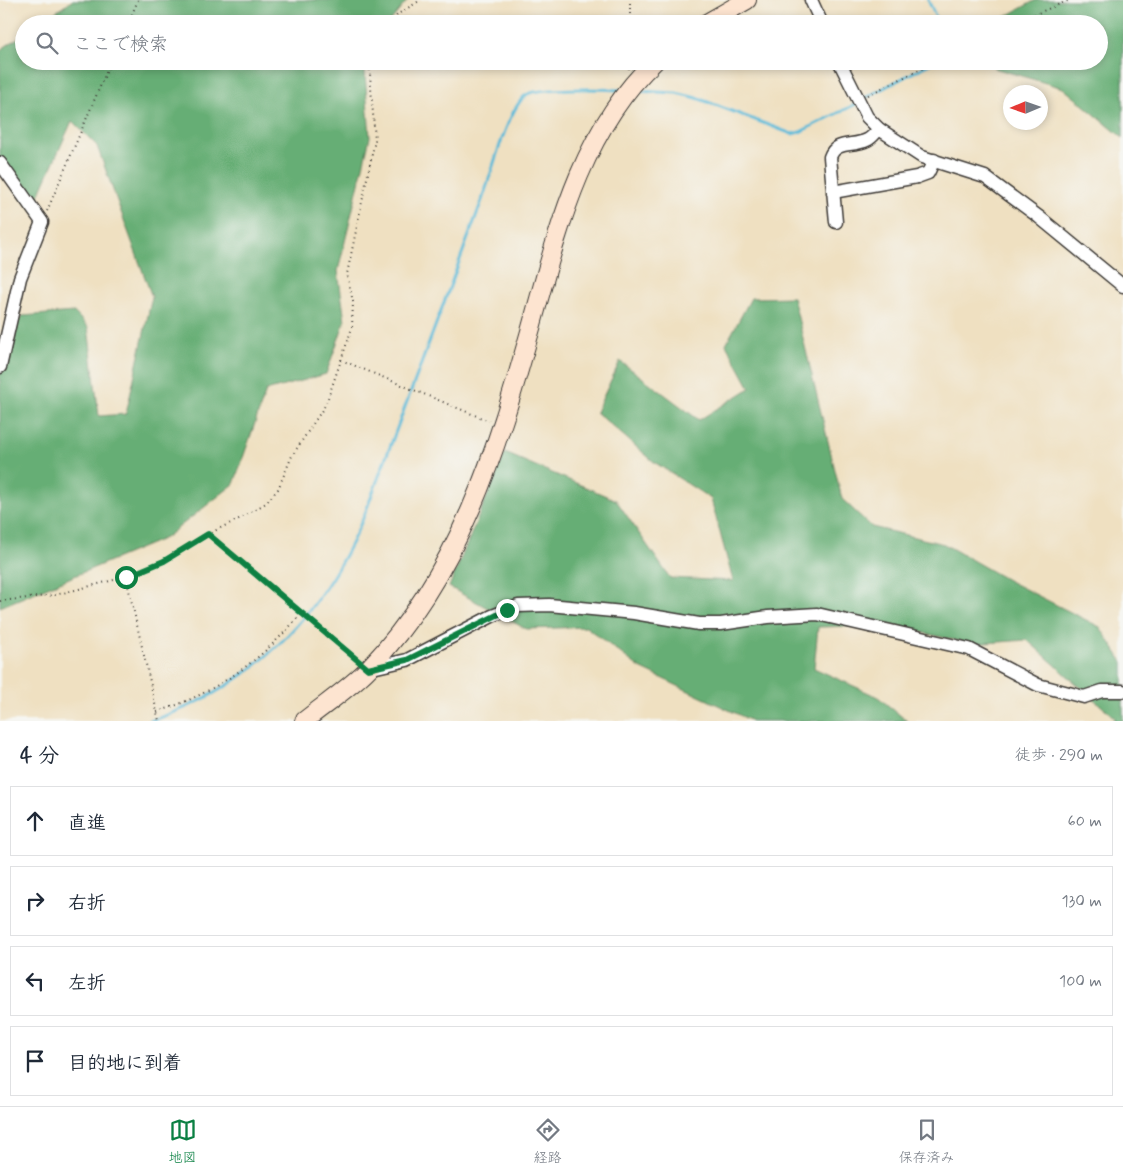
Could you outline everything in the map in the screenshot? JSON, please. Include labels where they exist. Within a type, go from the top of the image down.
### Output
[{"type":"street","points":[[721,15],[747,0]]},
{"type":"street","points":[[811,0],[818,15]]},
{"type":"street","points":[[304,721],[368,669],[402,628],[447,559],[474,506],[502,426],[548,264],[587,156],[600,130],[622,98],[646,70]]},
{"type":"street","points":[[843,70],[867,117],[879,129],[903,147],[934,160],[985,177],[1123,286]]},
{"type":"street","points":[[836,222],[830,158],[832,153],[836,147],[868,139],[879,129]]},
{"type":"street","points":[[833,192],[928,173],[934,160]]},
{"type":"street","points":[[0,163],[42,222],[20,278],[0,367]]},
{"type":"street","points":[[368,669],[407,660],[492,616],[518,606],[549,605],[634,613],[699,624],[721,624],[768,617],[818,614],[969,649],[1038,686],[1084,697],[1102,692],[1123,691]]},
{"type":"path","points":[[132,15],[138,0]]},
{"type":"path","points":[[397,15],[421,0]]},
{"type":"path","points":[[630,0],[630,15]]},
{"type":"path","points":[[1033,15],[1070,0]]},
{"type":"path","points":[[42,222],[107,70]]},
{"type":"path","points":[[0,601],[55,595],[126,577],[164,561],[208,534],[266,504],[278,489],[292,456],[326,404],[352,328],[353,302],[347,274],[375,140],[370,70]]},
{"type":"path","points":[[858,101],[915,70]]},
{"type":"path","points":[[341,360],[502,426]]},
{"type":"path","points":[[208,534],[368,669]]},
{"type":"path","points":[[126,577],[160,721]]},
{"type":"path","points":[[157,712],[200,695],[245,667],[267,651],[302,612]]},
{"type":"green space","points":[[73,0],[408,0],[396,15],[51,15]]},
{"type":"green space","points":[[1036,0],[1123,0],[1123,138],[1063,88],[1001,70],[1108,70],[1108,15],[1008,15]]},
{"type":"green space","points":[[15,40],[15,70],[365,70],[370,137],[338,271],[345,321],[326,374],[266,391],[234,484],[165,538],[0,607],[0,351],[22,316],[74,312],[88,327],[99,416],[126,414],[152,297],[97,146],[72,121],[38,197],[0,162],[0,50]]},
{"type":"green space","points":[[793,297],[842,499],[872,527],[944,544],[1009,581],[1100,627],[1123,662],[1123,721],[1114,721],[1115,718],[1027,640],[971,644],[890,625],[818,627],[814,668],[878,697],[907,721],[752,721],[640,668],[586,627],[526,629],[449,587],[505,453],[616,500],[670,578],[733,581],[711,499],[654,462],[596,412],[620,361],[699,420],[750,388],[726,344],[751,298]]},
{"type":"waterway","points":[[928,0],[935,15]]},
{"type":"waterway","points":[[863,99],[918,70]]},
{"type":"waterway","points":[[150,721],[187,707],[221,689],[252,667],[280,643],[305,615],[327,585],[347,552],[364,516],[481,203],[506,129],[519,103],[526,95],[532,92],[571,89],[620,90]]},
{"type":"waterway","points":[[636,91],[676,93],[697,98],[792,134],[800,132],[856,104]]},
{"type":"route","points":[[126,577],[164,561],[208,534],[368,669],[407,660],[507,610]]}]
